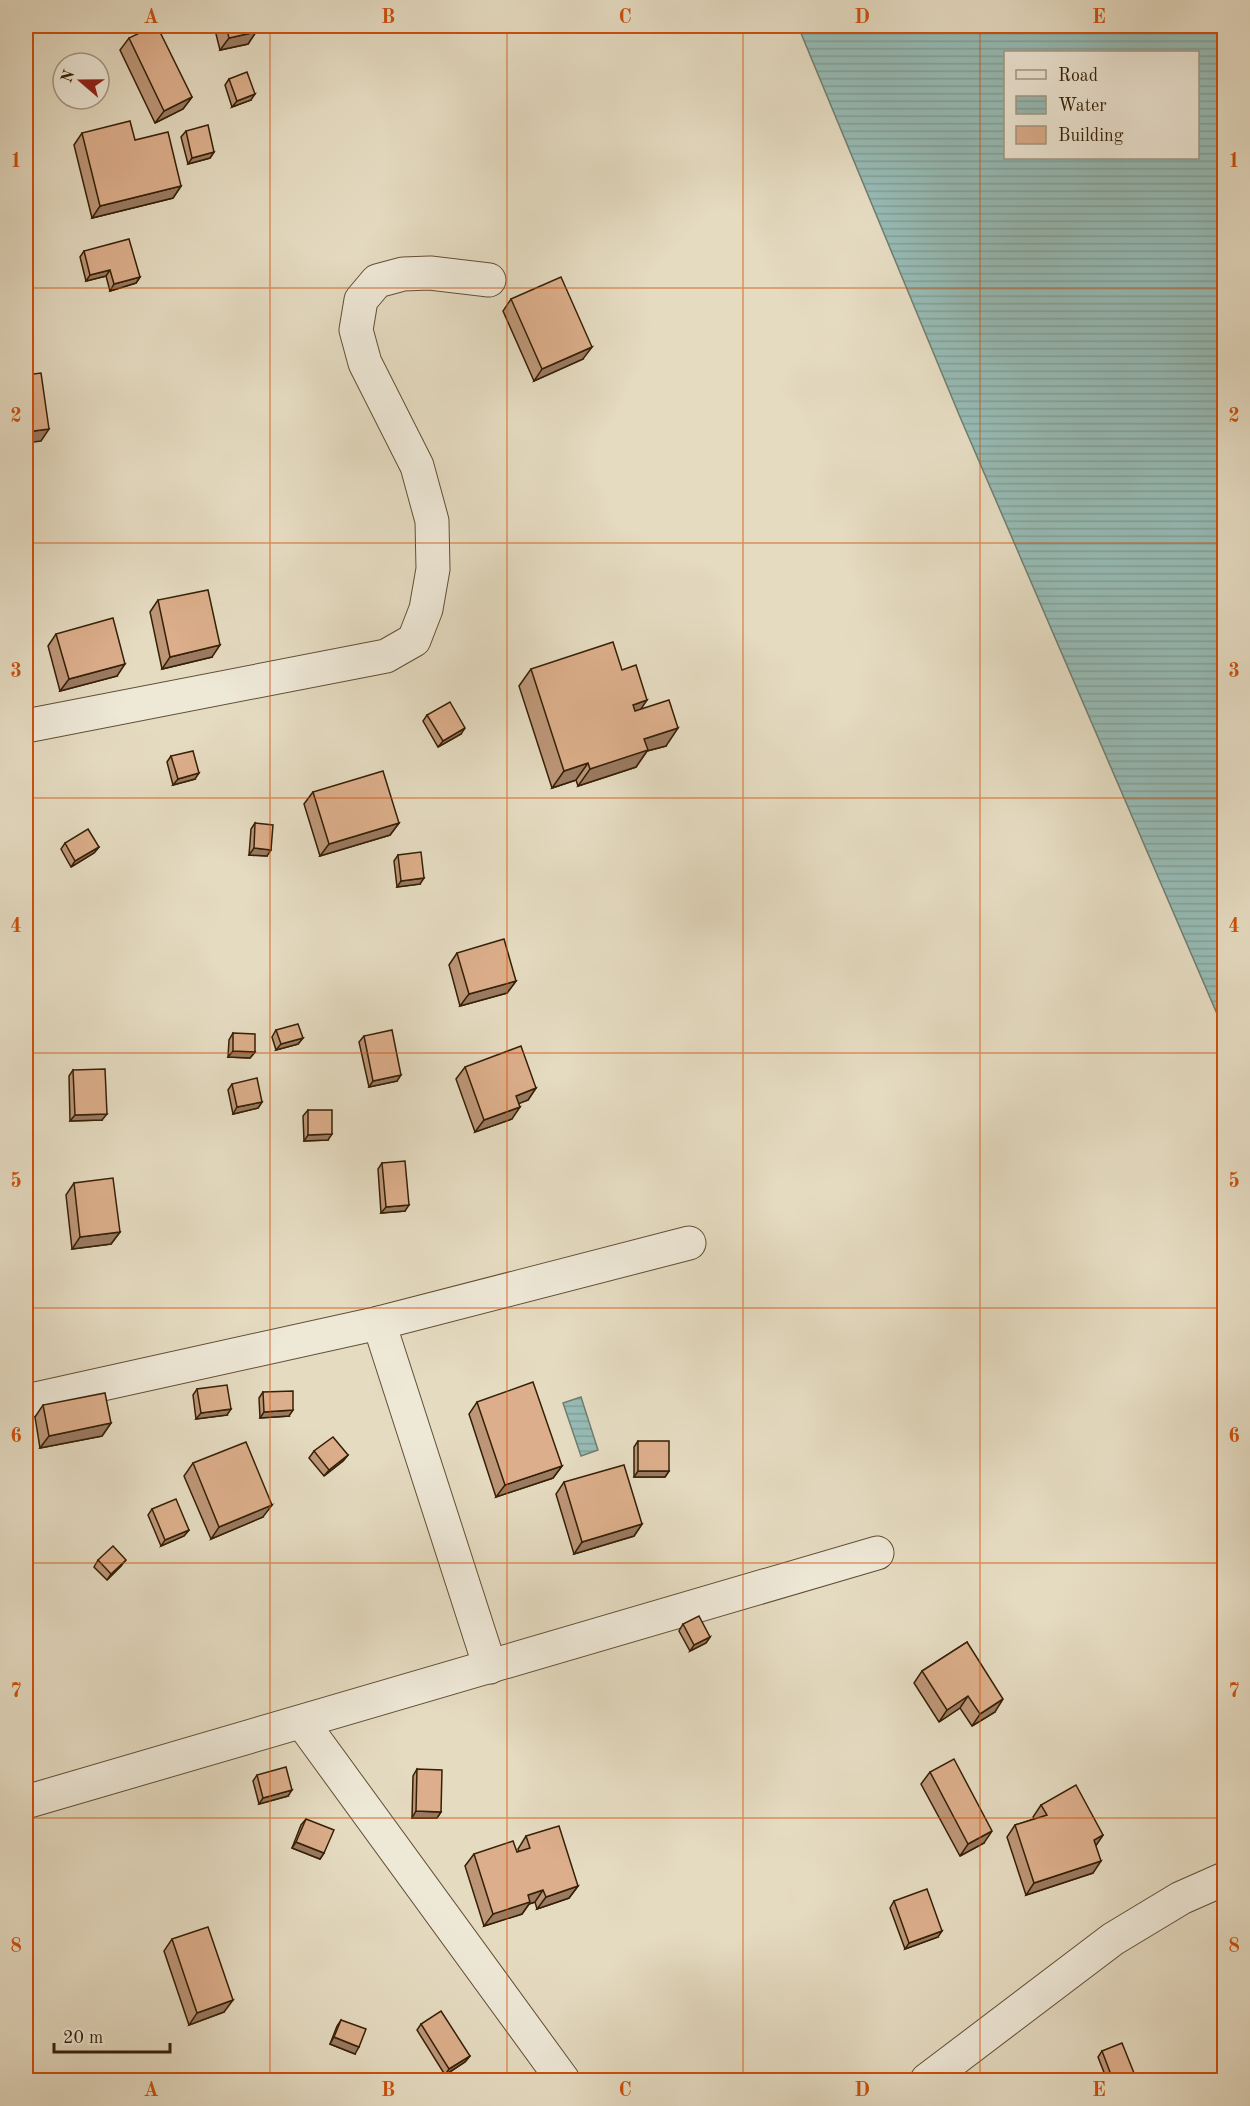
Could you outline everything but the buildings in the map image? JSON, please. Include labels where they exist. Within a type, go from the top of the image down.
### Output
[{"type":"street","points":[[26,726],[386,656],[414,640],[426,609],[433,569],[432,521],[417,466],[365,363],[356,330],[361,300],[377,281],[403,274],[430,273],[489,280]]},
{"type":"street","points":[[26,1401],[379,1323],[689,1244]]},
{"type":"street","points":[[379,1323],[490,1667]]},
{"type":"street","points":[[26,1802],[877,1553]]},
{"type":"street","points":[[302,1722],[563,2080]]},
{"type":"street","points":[[927,2080],[1113,1939],[1181,1898],[1224,1879]]},
{"type":"water","points":[[798,26],[1224,26],[1224,1030],[960,417]]},
{"type":"water","points":[[581,1397],[598,1450],[581,1456],[563,1403]]}]
